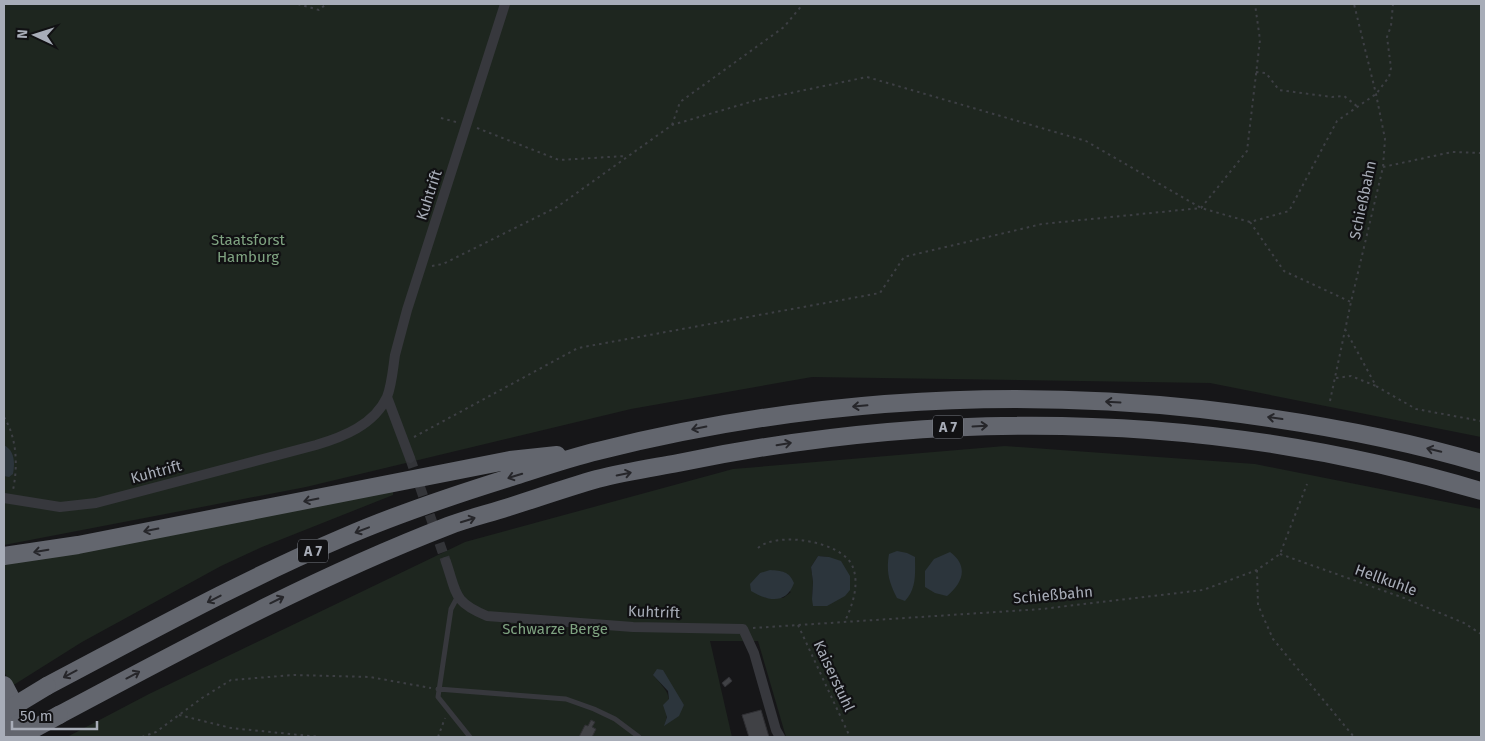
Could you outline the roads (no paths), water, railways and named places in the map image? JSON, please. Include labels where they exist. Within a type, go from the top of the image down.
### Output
[{"type":"highway","name":"A 7","points":[[4,712],[47,686],[263,574],[343,537],[445,498],[595,451],[695,429],[825,409],[909,402],[1010,398],[1155,404],[1280,419],[1388,438],[1481,463]]},
{"type":"highway","name":"A 7","points":[[19,737],[272,603],[322,579],[451,525],[598,479],[718,454],[814,439],[921,429],[1010,425],[1101,427],[1185,432],[1272,442],[1356,458],[1481,490]]},
{"type":"highway","points":[[4,556],[78,545],[510,460],[595,451]]},
{"type":"highway","points":[[4,686],[28,737]]},
{"type":"highway","points":[[4,721],[11,737]]},
{"type":"street","name":"Kuhtrift","points":[[7,498],[46,506],[78,506],[118,498],[316,445],[354,431],[365,423],[387,397],[396,354],[422,264],[505,4]]},
{"type":"street","points":[[387,397],[410,458]]},
{"type":"street","points":[[446,562],[458,596]]},
{"type":"street","name":"Kuhtrift","points":[[458,596],[462,603],[470,609],[494,617],[633,627],[743,629],[754,654],[776,730],[780,737]]},
{"type":"lane","points":[[458,596],[451,609],[438,697],[470,737]]},
{"type":"lane","points":[[438,689],[566,699],[615,719],[639,737]]},
{"type":"tunnel","points":[[410,458],[446,562]]},
{"type":"park label","name":"Staatsforst Hamburg","points":[[248,248]]},
{"type":"park label","name":"Schwarze Berge","points":[[555,629]]}]
